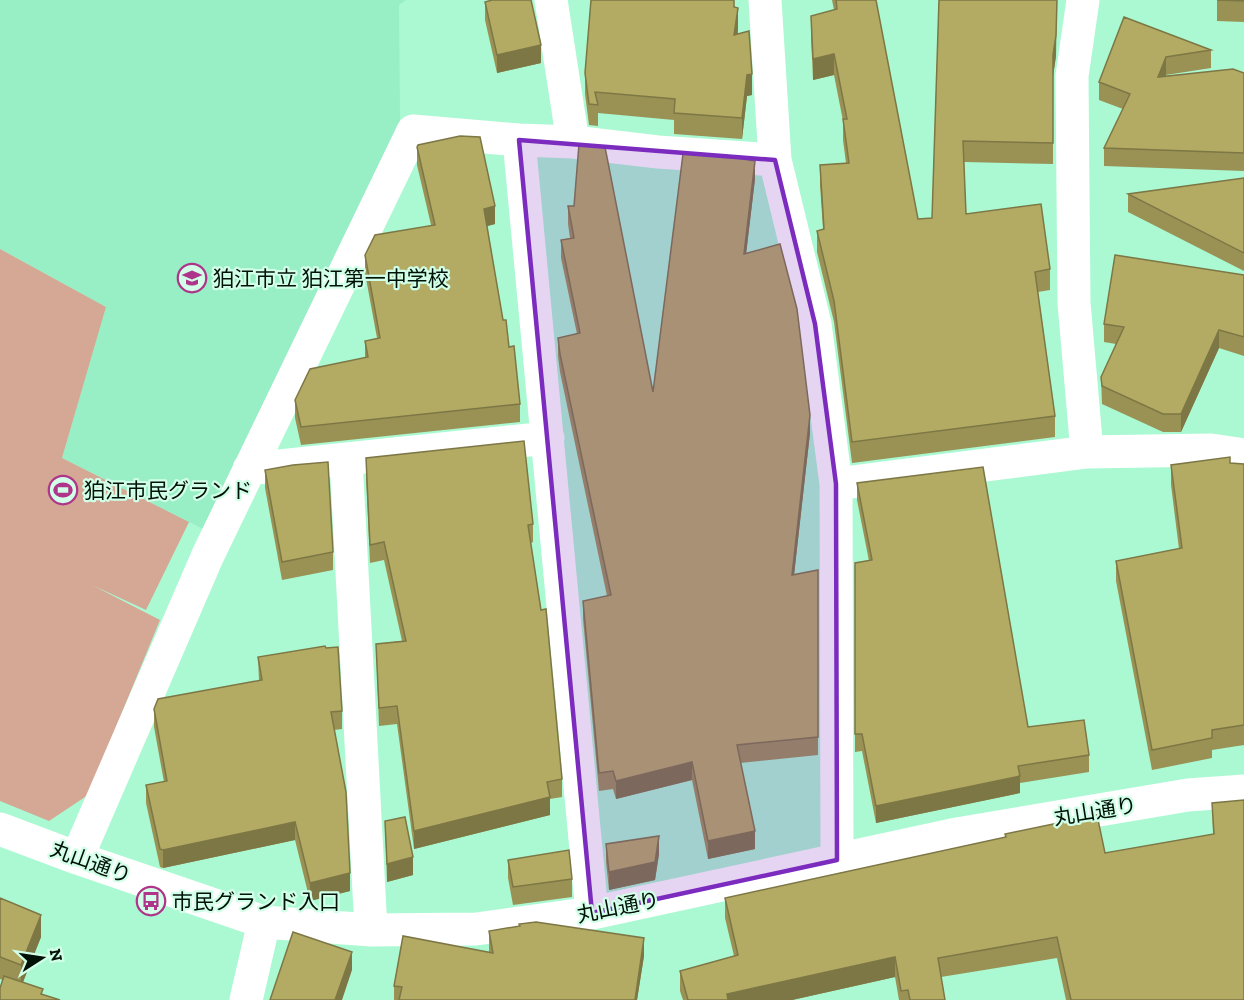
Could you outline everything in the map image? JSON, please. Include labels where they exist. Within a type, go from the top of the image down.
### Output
[{"type":"street","points":[[551,0],[573,142]]},
{"type":"street","points":[[765,0],[775,160],[815,324],[836,484],[837,860]]},
{"type":"street","points":[[1083,0],[1072,76],[1074,303],[1087,452]]},
{"type":"street","points":[[77,858],[208,555],[413,131],[573,142],[658,152],[775,160]]},
{"type":"street","points":[[519,140],[592,913]]},
{"type":"street","points":[[249,469],[548,438]]},
{"type":"street","points":[[836,484],[1087,452],[1211,450],[1244,455]]},
{"type":"street","points":[[346,459],[371,930]]},
{"type":"street","name":"丸山通り","points":[[0,829],[264,922],[371,930],[476,929],[592,913],[957,834],[1188,795],[1244,791]]},
{"type":"street","points":[[246,1000],[264,922]]},
{"type":"highlighted area","points":[[519,140],[775,160],[815,324],[836,484],[837,860],[592,913]]},
{"type":"shaded area","name":"狛江市立 狛江第一中学校","points":[[0,0],[406,0],[399,5],[400,122],[217,536],[62,458],[106,307],[0,249]]},
{"type":"shaded area","name":"狛江市民グランド","points":[[0,249],[106,307],[62,458],[189,522],[146,610],[92,585],[160,620],[88,795],[49,821],[0,801]]},
{"type":"building","points":[[531,0],[541,45],[497,55],[485,2]]},
{"type":"building","points":[[591,0],[734,0],[734,7],[738,8],[734,35],[749,31],[752,74],[747,75],[742,118],[674,113],[675,99],[595,92],[598,105],[589,104],[585,73]]},
{"type":"building","points":[[836,0],[876,0],[918,219],[932,218],[939,0],[1057,0],[1053,55],[1053,143],[963,141],[966,214],[1041,204],[1050,269],[1035,272],[1055,416],[852,442],[834,301],[817,231],[824,229],[820,165],[849,163],[843,119],[847,119],[834,54],[813,59],[811,16],[837,9]]},
{"type":"building","points":[[1124,17],[1211,50],[1166,57],[1158,77],[1233,69],[1244,73],[1244,153],[1104,148],[1130,94],[1099,82]]},
{"type":"building","points":[[460,136],[480,137],[495,206],[484,209],[503,320],[506,320],[509,347],[514,346],[520,404],[301,427],[295,400],[310,369],[368,357],[365,341],[380,338],[365,255],[375,235],[435,225],[418,145]]},
{"type":"building","points":[[579,144],[605,147],[653,392],[683,154],[755,161],[744,254],[780,244],[797,309],[810,415],[792,575],[818,570],[818,737],[737,745],[755,831],[708,841],[692,762],[616,781],[613,771],[599,773],[583,601],[611,595],[558,338],[580,333],[561,240],[574,238],[568,206],[574,206]]},
{"type":"building","points":[[1244,178],[1244,253],[1128,194]]},
{"type":"building","points":[[1115,255],[1244,275],[1244,337],[1219,330],[1181,414],[1163,414],[1102,386],[1101,377],[1124,327],[1104,324]]},
{"type":"building","points":[[524,441],[533,524],[528,525],[541,610],[546,609],[562,779],[547,782],[550,797],[414,831],[397,706],[379,708],[376,644],[406,641],[384,542],[370,545],[366,458]]},
{"type":"building","points":[[1230,457],[1230,463],[1244,464],[1244,725],[1212,730],[1212,738],[1152,750],[1116,561],[1182,548],[1171,465]]},
{"type":"building","points":[[328,462],[333,552],[282,562],[265,470]]},
{"type":"building","points":[[983,467],[1028,727],[1084,720],[1089,755],[1018,766],[1020,776],[876,806],[862,734],[855,734],[855,563],[872,560],[857,483]]},
{"type":"building","points":[[325,646],[326,648],[338,647],[342,711],[331,712],[346,792],[350,873],[310,883],[295,822],[160,849],[146,785],[167,781],[154,709],[158,699],[262,680],[258,657]]},
{"type":"building","points":[[1244,800],[1244,1000],[1071,1000],[1057,937],[938,958],[945,1000],[910,1000],[908,990],[901,991],[895,957],[727,994],[728,1000],[688,1000],[680,971],[738,955],[725,898],[1097,815],[1105,853],[1214,834],[1212,803]]},
{"type":"building","points":[[405,817],[413,857],[387,864],[385,821]]},
{"type":"building","points":[[659,836],[655,862],[609,872],[606,844]]},
{"type":"building","points":[[569,850],[572,879],[513,887],[508,860]]},
{"type":"building","points":[[0,898],[41,915],[21,965],[0,957]]},
{"type":"building","points":[[536,922],[644,938],[635,1000],[399,1000],[402,987],[394,986],[403,936],[493,953],[489,931]]},
{"type":"building","points":[[293,932],[352,952],[335,1000],[270,1000]]},
{"type":"building","points":[[4,976],[43,989],[41,994],[60,1000],[0,1000],[0,988]]},
{"type":"place","name":"狛江市立 狛江第一中学校","points":[[192,278]]},
{"type":"place","name":"狛江市民グランド","points":[[63,490]]},
{"type":"place","name":"市民グランド入口","points":[[151,901]]}]
